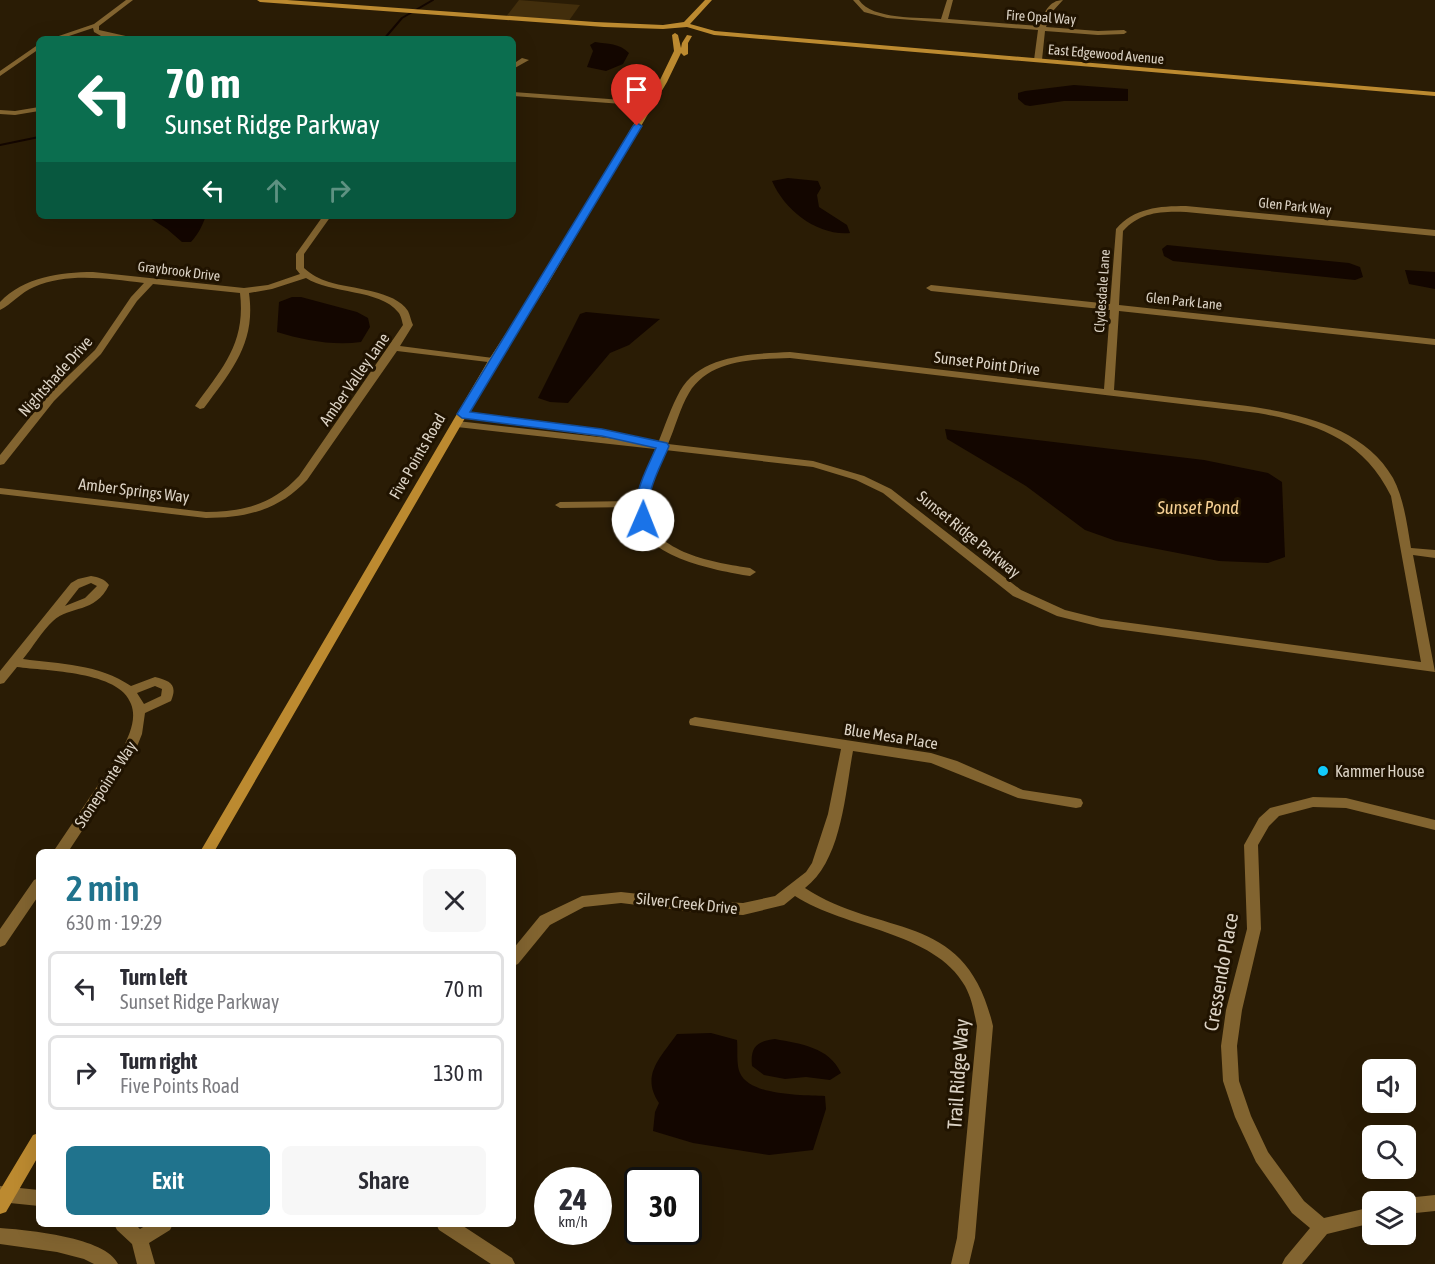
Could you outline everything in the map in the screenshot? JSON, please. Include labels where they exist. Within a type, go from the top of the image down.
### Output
[{"type":"street","points":[[61,36],[96,25],[130,0]]},
{"type":"street","points":[[260,0],[693,31]]},
{"type":"street","points":[[673,31],[690,21],[698,9],[709,0]]},
{"type":"street","points":[[663,82],[680,61],[700,14],[714,0]]},
{"type":"street","name":"Fire Opal Way","points":[[856,0],[858,5],[866,11],[879,15],[1098,33],[1124,32]]},
{"type":"street","points":[[944,21],[950,0]]},
{"type":"street","points":[[1038,60],[1045,15],[1050,6],[1060,0]]},
{"type":"street","points":[[96,25],[96,31],[101,34],[115,36]]},
{"type":"street","points":[[682,25],[693,31]]},
{"type":"street","points":[[663,82],[678,51],[673,31]]},
{"type":"street","name":"East Edgewood Avenue","points":[[693,31],[1435,94]]},
{"type":"street","points":[[0,74],[36,48]]},
{"type":"street","points":[[516,65],[525,60]]},
{"type":"street","name":"Five Points Road","points":[[209,849],[496,357],[541,287],[663,82]]},
{"type":"street","points":[[516,94],[650,104]]},
{"type":"street","points":[[0,112],[19,113],[36,110]]},
{"type":"street","name":"Glen Park Way","points":[[1152,210],[1186,208],[1435,233]]},
{"type":"street","name":"Clydesdale Lane","points":[[1109,393],[1119,231],[1125,222],[1152,210]]},
{"type":"street","points":[[306,275],[299,267],[299,256],[325,219]]},
{"type":"street","name":"Graybrook Drive","points":[[0,307],[19,291],[49,279],[88,274],[244,291],[269,287],[306,275]]},
{"type":"street","name":"Amber Valley Lane","points":[[264,506],[283,497],[301,481],[397,344],[405,331],[408,320],[404,311],[396,303],[375,295],[321,283],[306,275]]},
{"type":"street","name":"Nightshade Drive","points":[[0,462],[46,404],[98,352],[134,300],[151,281]]},
{"type":"street","name":"Glen Park Lane","points":[[931,288],[1435,342]]},
{"type":"street","points":[[200,406],[230,366],[242,343],[248,315],[244,291]]},
{"type":"street","points":[[397,344],[496,357]]},
{"type":"street","name":"Sunset Point Drive","points":[[641,504],[643,492],[685,391],[691,383],[700,375],[722,364],[755,356],[790,355],[1280,414],[1355,438],[1379,464],[1392,483],[1432,668]]},
{"type":"street","name":"Sunset Ridge Parkway","points":[[460,419],[599,441],[663,446],[813,464],[868,480],[897,497],[1017,593],[1061,613],[1101,623],[1432,668]]},
{"type":"street","name":"Amber Springs Way","points":[[0,491],[206,515],[232,515],[264,506]]},
{"type":"street","points":[[560,505],[641,504],[643,520],[650,532],[674,552],[711,566],[750,572]]},
{"type":"street","points":[[1407,550],[1435,554]]},
{"type":"street","points":[[0,680],[51,616]]},
{"type":"street","points":[[15,662],[93,674],[114,681],[130,691],[139,711],[167,698],[168,687],[155,681],[130,691]]},
{"type":"street","name":"Stonepointe Way","points":[[62,849],[129,752],[138,731],[139,711]]},
{"type":"street","name":"Blue Mesa Place","points":[[695,722],[951,763],[1027,796],[1076,803]]},
{"type":"street","name":"Silver Creek Drive","points":[[516,955],[523,942],[538,926],[584,901],[609,896],[640,897],[713,909],[742,910],[770,904],[797,890],[812,876],[824,854],[848,745]]},
{"type":"street","name":"Cressendo Place","points":[[1322,1227],[1298,1207],[1262,1156],[1243,1117],[1231,1081],[1228,1046],[1234,1010],[1254,929],[1251,845],[1264,822],[1275,812],[1313,802],[1346,803],[1435,825]]},
{"type":"street","points":[[0,941],[36,888]]},
{"type":"street","name":"Trail Ridge Way","points":[[797,890],[821,905],[927,942],[962,968],[975,986],[982,1005],[985,1026],[966,1238],[960,1264]]},
{"type":"street","points":[[2,1198],[36,1145]]},
{"type":"street","points":[[2,1198],[36,1198]]},
{"type":"street","points":[[1416,1205],[1435,1203]]},
{"type":"street","points":[[1291,1264],[1322,1227],[1362,1217]]},
{"type":"street","points":[[126,1227],[139,1239],[146,1264]]},
{"type":"street","points":[[139,1239],[159,1227]]},
{"type":"street","points":[[450,1227],[506,1264]]},
{"type":"street","points":[[0,1236],[64,1245],[95,1255],[109,1264]]},
{"type":"shaded area","points":[[519,0],[580,5],[568,22],[505,18]]},
{"type":"water","points":[[595,42],[617,46],[629,53],[623,64],[606,71],[587,67],[593,51],[590,45]]},
{"type":"water","points":[[1074,85],[1128,89],[1128,101],[1064,101],[1030,106],[1018,99],[1018,93],[1025,91]]},
{"type":"water","points":[[788,178],[818,181],[821,188],[817,195],[819,207],[847,225],[850,233],[838,233],[815,226],[794,211],[785,202],[772,181]]},
{"type":"water","points":[[152,219],[205,219],[191,242],[182,242]]},
{"type":"water","points":[[1167,245],[1349,263],[1360,267],[1363,277],[1355,280],[1173,261],[1164,256],[1162,249]]},
{"type":"water","points":[[1405,270],[1435,272],[1435,289],[1409,284]]},
{"type":"water","points":[[292,297],[301,297],[357,312],[368,318],[370,327],[361,342],[350,343],[318,342],[277,332],[279,302]]},
{"type":"water","points":[[586,312],[660,319],[629,345],[610,353],[568,403],[550,402],[538,398],[580,314]]},
{"type":"water","name":"Sunset Pond","points":[[945,429],[1204,460],[1268,473],[1282,482],[1285,557],[1268,563],[1219,561],[1116,541],[1085,530],[1026,486],[947,439]]},
{"type":"water","points":[[711,1033],[737,1040],[740,1073],[754,1086],[778,1093],[825,1096],[826,1109],[813,1150],[769,1155],[693,1143],[653,1131],[655,1112],[659,1103],[654,1093],[652,1075],[659,1059],[677,1034]]},
{"type":"water","points":[[775,1039],[804,1045],[822,1052],[836,1064],[841,1073],[830,1080],[806,1077],[785,1079],[764,1075],[752,1066],[752,1054],[759,1043]]},
{"type":"waterway","points":[[387,36],[402,18],[433,0]]},
{"type":"waterway","points":[[0,145],[36,138]]},
{"type":"place","name":"Kammer House","points":[[1323,771]]},
{"type":"route","points":[[637,126],[462,414],[602,433],[663,446],[642,495],[643,520]]}]
